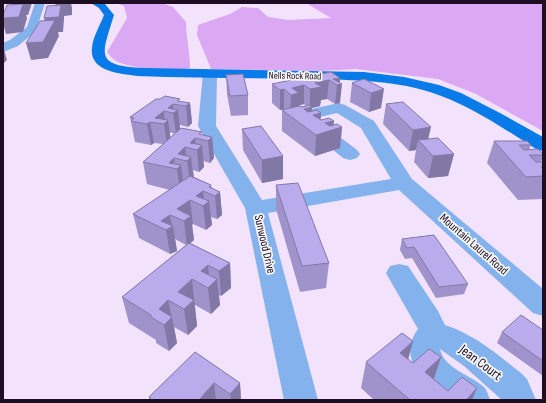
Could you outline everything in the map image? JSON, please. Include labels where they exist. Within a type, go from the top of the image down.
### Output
[{"type":"main road","name":"Nells Rock Road","points":[[96,3],[102,6],[108,14],[98,48],[99,57],[103,63],[111,68],[128,71],[210,74],[364,76],[403,81],[442,91],[466,101],[543,145]]},
{"type":"street","points":[[3,48],[14,43],[32,29],[40,3]]},
{"type":"street","points":[[3,37],[23,37]]},
{"type":"street","name":"Sunwood Drive","points":[[210,74],[207,126],[256,208],[301,400]]},
{"type":"street","name":"Mountain Laurel Road","points":[[350,154],[302,116],[339,108],[368,125],[404,183],[543,305]]},
{"type":"street","points":[[256,208],[404,183]]},
{"type":"street","points":[[399,273],[428,319],[435,334],[427,339],[425,345],[427,361],[442,377],[473,400]]},
{"type":"street","name":"Jean Court","points":[[435,334],[446,337],[459,345],[498,375],[515,390],[519,400]]},
{"type":"shaded area","points":[[116,3],[162,3],[173,7],[186,22],[190,68],[174,70],[142,68],[123,64],[113,59],[107,52],[127,18],[124,6]]},
{"type":"shaded area","points":[[306,3],[543,3],[543,131],[476,94],[438,79],[356,69],[320,71],[211,69],[197,35],[198,25],[230,14],[242,7],[258,8],[268,17],[288,20],[331,18]]},
{"type":"building","points":[[23,4],[19,17],[3,18],[7,5]]},
{"type":"building","points":[[61,5],[59,17],[44,18],[47,6]]},
{"type":"building","points":[[55,20],[43,42],[26,43],[40,21]]},
{"type":"building","points":[[331,72],[340,78],[333,79],[342,84],[337,85],[329,80],[315,83],[322,87],[310,89],[304,85],[292,88],[299,93],[291,95],[284,89],[280,90],[272,84]]},
{"type":"building","points":[[243,74],[248,95],[230,96],[226,75]]},
{"type":"building","points":[[364,79],[384,89],[371,93],[352,83]]},
{"type":"building","points":[[165,96],[180,99],[177,101],[190,103],[186,106],[173,104],[168,108],[178,110],[173,113],[164,111],[155,118],[168,120],[164,124],[150,122],[147,124],[131,121],[134,118],[130,117],[156,99],[160,99]]},
{"type":"building","points":[[403,102],[431,127],[413,130],[386,104]]},
{"type":"building","points":[[309,105],[312,107],[304,109],[308,112],[317,110],[321,113],[313,115],[321,120],[329,118],[334,121],[325,123],[330,126],[337,124],[342,127],[316,135],[282,110]]},
{"type":"building","points":[[261,126],[283,156],[262,160],[242,129]]},
{"type":"building","points":[[181,128],[202,132],[199,134],[212,137],[208,141],[195,138],[190,143],[202,145],[197,150],[185,147],[178,154],[191,157],[187,161],[174,158],[169,163],[181,165],[177,169],[143,162]]},
{"type":"building","points":[[438,138],[454,154],[433,156],[418,140]]},
{"type":"building","points":[[494,141],[527,141],[531,145],[519,145],[524,150],[538,149],[543,154],[529,155],[536,162],[543,162],[543,167],[541,167],[543,169],[543,176],[526,177]]},
{"type":"building","points":[[190,176],[211,185],[209,187],[220,192],[215,196],[203,191],[196,196],[209,201],[203,206],[190,200],[177,209],[191,216],[184,221],[170,215],[161,221],[173,226],[166,230],[133,214]]},
{"type":"building","points":[[298,183],[329,263],[302,266],[276,185]]},
{"type":"building","points":[[434,235],[468,284],[439,287],[414,247],[407,248],[402,239]]},
{"type":"building","points":[[189,243],[230,263],[219,271],[208,265],[201,271],[217,279],[208,288],[192,279],[178,292],[194,300],[184,309],[168,300],[159,309],[172,317],[164,325],[122,297]]},
{"type":"building","points":[[521,315],[543,330],[543,361],[502,332]]},
{"type":"building","points":[[402,333],[413,341],[400,353],[413,363],[429,349],[441,357],[425,372],[448,391],[462,377],[477,388],[466,400],[410,400],[366,362]]},
{"type":"building","points":[[195,352],[240,383],[230,394],[214,383],[199,400],[152,400],[149,397]]}]
